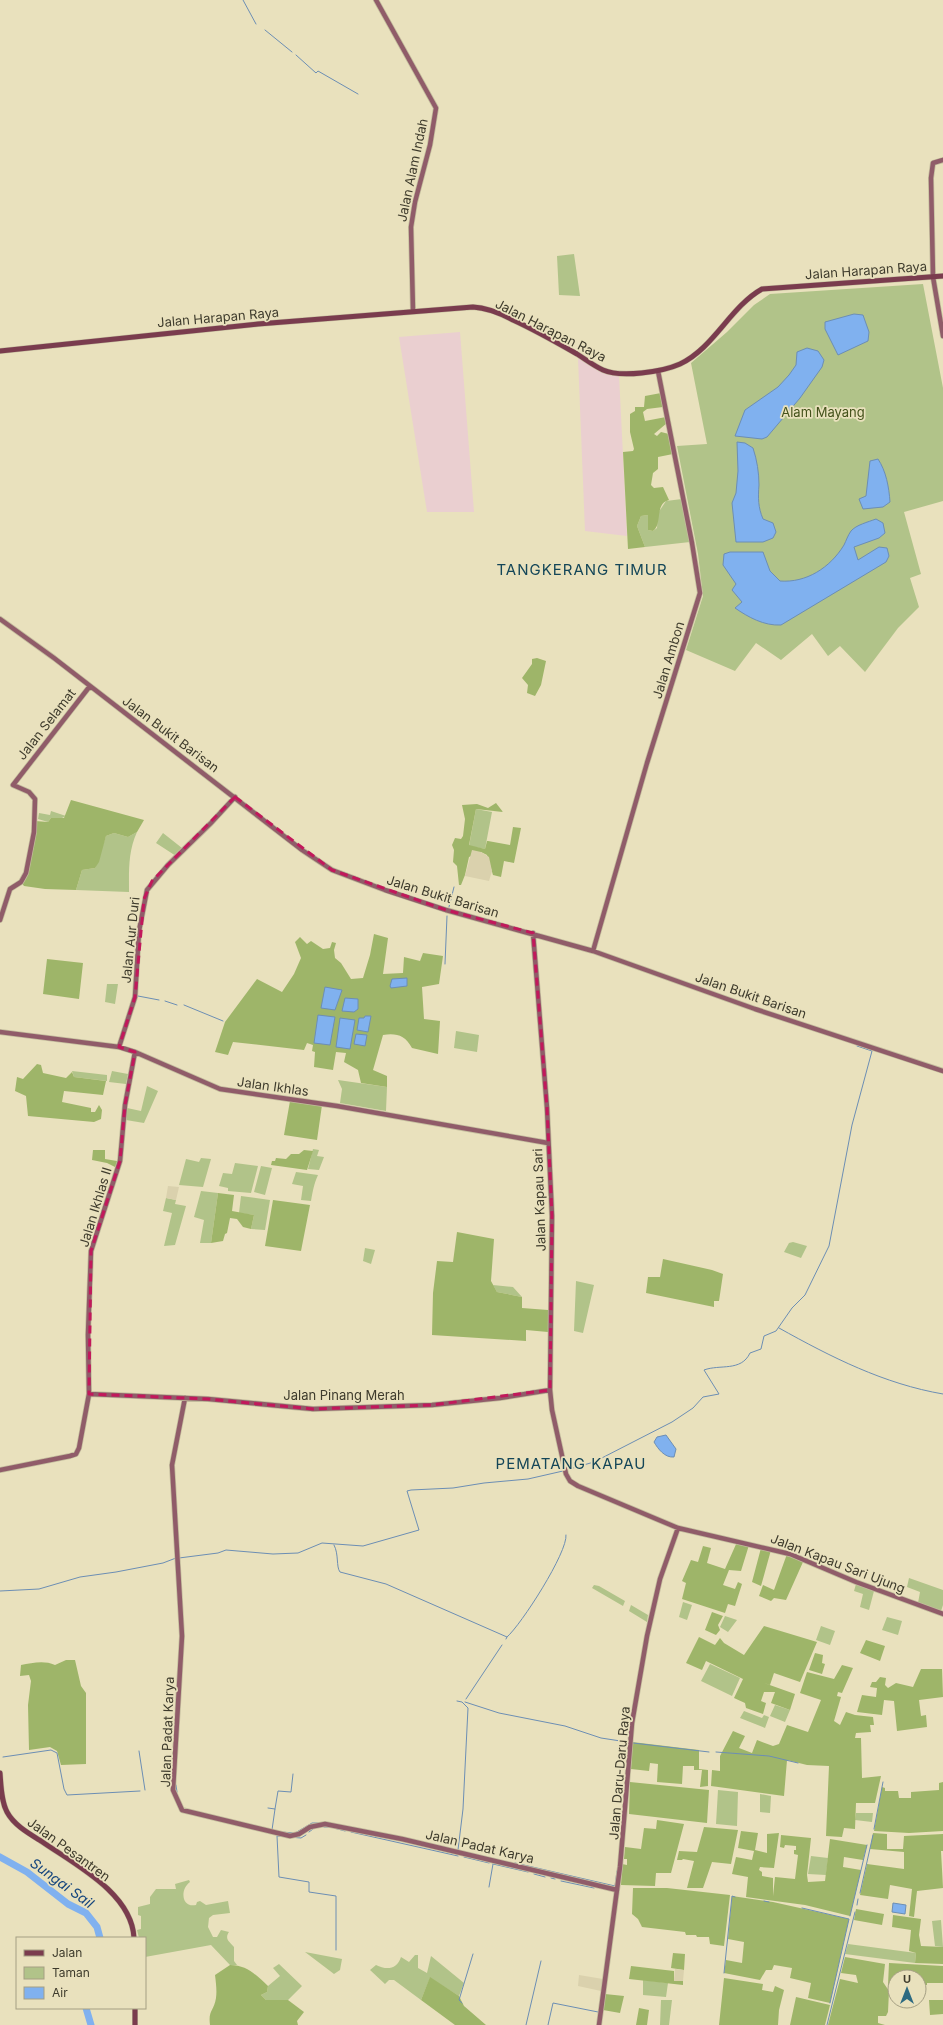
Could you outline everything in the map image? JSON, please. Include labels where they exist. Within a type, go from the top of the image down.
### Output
[{"type":"main road","name":"Jalan Harapan Raya","points":[[0,351],[152,334],[465,307],[488,309],[521,324],[604,370],[623,373],[658,371],[679,364],[695,354],[746,301],[762,289],[943,276]]},
{"type":"main road","name":"Jalan Pesantren","points":[[0,1773],[3,1799],[10,1818],[24,1830],[98,1881],[116,1898],[127,1911],[132,1920],[134,1937]]},
{"type":"main road","points":[[135,2009],[136,2025]]},
{"type":"street","name":"Jalan Alam Indah","points":[[376,0],[436,108],[430,146],[415,202],[412,221],[411,268],[413,311]]},
{"type":"street","points":[[943,160],[934,162],[932,171],[933,277],[943,336]]},
{"type":"street","name":"Jalan Ambon","points":[[593,951],[647,763],[700,593],[696,563],[658,371]]},
{"type":"street","name":"Jalan Bukit Barisan","points":[[0,619],[90,686],[302,850],[327,867],[344,875],[446,910],[593,951],[755,1009],[943,1071]]},
{"type":"street","name":"Jalan Selamat","points":[[0,920],[10,889],[21,882],[26,873],[34,832],[35,799],[29,792],[14,785],[90,686]]},
{"type":"street","name":"Jalan Aur Duri","points":[[119,1047],[135,997],[140,931],[147,890],[168,865],[235,797]]},
{"type":"street","name":"Jalan Kapau Sari","points":[[533,934],[548,1143],[552,1231],[550,1390],[552,1410],[566,1474],[570,1481],[578,1486],[678,1528]]},
{"type":"street","name":"Jalan Ikhlas","points":[[0,1032],[119,1047],[135,1052],[220,1089],[337,1106],[548,1143]]},
{"type":"street","name":"Jalan Ikhlas II","points":[[0,1470],[76,1454],[79,1448],[89,1394],[88,1335],[91,1250],[120,1161],[124,1105],[135,1052]]},
{"type":"street","name":"Jalan Pinang Merah","points":[[89,1394],[208,1399],[313,1409],[379,1408],[500,1398],[550,1390]]},
{"type":"street","name":"Jalan Padat Karya","points":[[185,1398],[172,1465],[182,1636],[174,1790],[182,1810],[290,1836],[300,1834],[310,1827],[325,1824],[402,1839],[617,1890]]},
{"type":"street","name":"Jalan Kapau Sari Ujung","points":[[678,1528],[790,1554],[856,1582],[943,1614]]},
{"type":"street","name":"Jalan Daru-Daru Raya","points":[[599,2025],[626,1815],[632,1723],[647,1636],[660,1579],[678,1528]]},
{"type":"highlighted area","points":[[235,797],[332,870],[446,910],[533,933],[547,1108],[552,1216],[550,1390],[432,1405],[313,1409],[208,1399],[89,1394],[91,1251],[120,1161],[125,1105],[135,1052],[119,1047],[135,997],[144,899],[152,881]]},
{"type":"shaded area","points":[[460,332],[474,512],[427,512],[399,337]]},
{"type":"shaded area","points":[[578,358],[611,374],[619,375],[627,536],[585,531]]},
{"type":"green space","points":[[574,254],[580,296],[559,295],[557,256]]},
{"type":"green space","name":"Alam Mayang","points":[[923,284],[943,388],[943,501],[904,512],[921,574],[910,578],[919,607],[898,628],[865,672],[840,646],[828,656],[812,634],[781,660],[756,643],[735,671],[686,650],[703,596],[698,554],[677,446],[707,444],[691,363],[727,332],[754,305],[770,294]]},
{"type":"green space","points":[[661,393],[663,407],[647,409],[643,412],[645,421],[666,417],[667,423],[654,434],[657,436],[661,432],[669,434],[673,454],[658,457],[658,469],[653,473],[651,485],[654,488],[663,487],[669,500],[664,502],[660,510],[658,524],[653,531],[648,530],[648,515],[641,516],[637,526],[645,547],[628,549],[623,452],[633,451],[634,449],[630,432],[630,414],[635,411],[635,407],[644,407],[645,396]]},
{"type":"green space","points":[[682,499],[690,542],[645,547],[637,526],[641,516],[648,515],[648,530],[653,531],[657,528],[658,513],[666,501]]},
{"type":"green space","points":[[537,658],[546,661],[541,685],[535,696],[527,693],[528,685],[522,678],[532,664],[532,659]]},
{"type":"green space","points":[[71,800],[144,820],[137,832],[128,837],[114,833],[106,836],[99,862],[95,868],[82,870],[76,890],[45,889],[24,886],[21,882],[26,873],[35,821],[48,822],[51,818],[64,818]]},
{"type":"green space","points":[[496,803],[503,812],[476,809],[469,845],[485,849],[488,841],[510,845],[513,827],[521,828],[514,863],[504,861],[501,877],[493,875],[487,855],[481,852],[469,857],[465,875],[461,885],[459,885],[457,866],[453,862],[454,850],[452,845],[455,838],[461,839],[463,836],[465,819],[462,805],[477,804],[488,808]]},
{"type":"green space","points":[[476,809],[492,812],[485,849],[469,846]]},
{"type":"green space","points":[[51,811],[66,816],[60,819],[51,818],[48,822],[38,819],[39,813],[50,815]]},
{"type":"green space","points":[[137,832],[132,847],[129,869],[129,892],[76,890],[82,870],[95,868],[106,836],[114,833],[128,837]]},
{"type":"green space","points":[[163,833],[182,848],[176,856],[156,843]]},
{"type":"green space","points":[[374,934],[388,938],[383,974],[403,973],[404,957],[420,961],[423,953],[443,956],[439,984],[422,987],[424,1019],[440,1021],[438,1054],[412,1048],[406,1040],[400,1036],[392,1034],[383,1035],[373,1070],[387,1076],[387,1087],[361,1083],[358,1070],[344,1062],[346,1053],[336,1052],[333,1070],[314,1067],[315,1052],[312,1051],[313,1045],[307,1043],[304,1050],[233,1042],[228,1055],[215,1052],[225,1022],[257,979],[282,992],[294,974],[301,958],[295,942],[300,937],[307,944],[311,941],[323,949],[330,948],[332,942],[336,943],[334,950],[335,958],[341,963],[351,979],[363,978],[370,955]]},
{"type":"green space","points":[[47,959],[83,963],[79,999],[43,994]]},
{"type":"green space","points":[[107,984],[118,984],[115,1004],[105,1002]]},
{"type":"green space","points":[[456,1031],[479,1035],[477,1052],[454,1048]]},
{"type":"green space","points":[[37,1064],[41,1065],[43,1073],[66,1078],[72,1072],[74,1077],[106,1081],[103,1095],[64,1091],[62,1102],[91,1108],[91,1112],[95,1112],[99,1105],[102,1110],[101,1119],[94,1122],[28,1116],[26,1096],[15,1091],[17,1077],[23,1079]]},
{"type":"green space","points":[[72,1071],[107,1075],[107,1081],[74,1077]]},
{"type":"green space","points":[[112,1071],[128,1074],[126,1084],[109,1082]]},
{"type":"green space","points":[[338,1080],[387,1087],[386,1111],[340,1103],[342,1089]]},
{"type":"green space","points":[[147,1086],[158,1091],[144,1123],[126,1120],[127,1108],[141,1111]]},
{"type":"green space","points":[[290,1101],[322,1105],[317,1140],[284,1135]]},
{"type":"green space","points":[[313,1149],[319,1150],[317,1156],[324,1157],[319,1170],[308,1169]]},
{"type":"green space","points":[[93,1150],[105,1150],[105,1159],[117,1161],[117,1168],[107,1163],[92,1160]]},
{"type":"green space","points":[[304,1150],[313,1151],[307,1170],[271,1165],[272,1161],[275,1161],[276,1158],[286,1159],[291,1154],[299,1154]]},
{"type":"green space","points":[[201,1158],[211,1159],[203,1187],[179,1185],[186,1159],[199,1162]]},
{"type":"green space","points":[[235,1163],[258,1166],[251,1193],[228,1191],[228,1188],[219,1186],[223,1173],[232,1174]]},
{"type":"green space","points":[[261,1166],[272,1168],[265,1195],[254,1192]]},
{"type":"green space","points":[[296,1172],[318,1175],[311,1201],[301,1200],[303,1186],[292,1184]]},
{"type":"green space","points":[[201,1191],[218,1193],[211,1243],[200,1243],[204,1220],[194,1217]]},
{"type":"green space","points":[[218,1193],[234,1195],[232,1211],[254,1215],[251,1229],[243,1227],[237,1219],[230,1218],[227,1233],[225,1234],[223,1241],[211,1243]]},
{"type":"green space","points":[[241,1196],[270,1200],[265,1230],[251,1229],[254,1215],[239,1213]]},
{"type":"green space","points":[[166,1198],[176,1200],[175,1204],[186,1206],[175,1245],[164,1246],[172,1213],[163,1211]]},
{"type":"green space","points":[[273,1200],[310,1205],[301,1251],[265,1246]]},
{"type":"green space","points":[[457,1232],[494,1239],[491,1281],[497,1292],[522,1297],[522,1308],[548,1310],[548,1332],[526,1330],[526,1341],[432,1335],[433,1293],[437,1261],[453,1262]]},
{"type":"green space","points":[[793,1242],[807,1246],[801,1258],[784,1252],[789,1243]]},
{"type":"green space","points":[[365,1248],[375,1250],[371,1264],[363,1261]]},
{"type":"green space","points":[[663,1259],[712,1270],[723,1274],[719,1301],[714,1301],[714,1307],[646,1293],[648,1277],[660,1277]]},
{"type":"green space","points":[[576,1281],[594,1285],[583,1333],[574,1331]]},
{"type":"green space","points":[[493,1285],[513,1287],[522,1297],[497,1292]]},
{"type":"green space","points":[[737,1542],[749,1545],[741,1571],[729,1570],[723,1585],[735,1589],[738,1582],[742,1584],[735,1606],[728,1604],[725,1613],[682,1599],[686,1583],[682,1581],[691,1560],[698,1562],[703,1546],[711,1548],[707,1563],[725,1569]]},
{"type":"green space","points":[[761,1548],[771,1550],[761,1586],[752,1582]]},
{"type":"green space","points":[[787,1554],[803,1562],[786,1600],[774,1598],[771,1601],[759,1596],[763,1585],[774,1590]]},
{"type":"green space","points":[[909,1578],[943,1590],[943,1605],[941,1611],[918,1603],[920,1592],[907,1587]]},
{"type":"green space","points":[[856,1584],[874,1591],[869,1610],[860,1607],[863,1594],[854,1591]]},
{"type":"green space","points":[[594,1585],[599,1586],[625,1601],[623,1606],[592,1588]]},
{"type":"green space","points":[[683,1602],[692,1605],[687,1620],[679,1617]]},
{"type":"green space","points":[[631,1605],[648,1615],[647,1622],[629,1611]]},
{"type":"green space","points":[[712,1612],[723,1616],[718,1625],[720,1630],[716,1635],[705,1630]]},
{"type":"green space","points":[[725,1616],[737,1620],[728,1632],[720,1627]]},
{"type":"green space","points":[[887,1617],[902,1621],[898,1635],[882,1630]]},
{"type":"green space","points":[[764,1626],[817,1642],[800,1682],[774,1673],[770,1685],[761,1682],[795,1694],[790,1710],[771,1703],[775,1692],[764,1692],[761,1701],[766,1703],[763,1714],[746,1708],[745,1703],[734,1698],[743,1679],[706,1661],[702,1670],[686,1663],[699,1637],[715,1645],[720,1638],[724,1643],[744,1655]]},
{"type":"green space","points":[[821,1626],[835,1631],[830,1645],[816,1640]]},
{"type":"green space","points":[[866,1640],[885,1646],[880,1661],[860,1653]]},
{"type":"green space","points":[[815,1653],[823,1655],[822,1663],[825,1664],[822,1674],[809,1670]]},
{"type":"green space","points":[[66,1660],[75,1660],[81,1686],[86,1693],[86,1764],[61,1765],[57,1751],[50,1747],[29,1750],[28,1705],[31,1681],[29,1675],[20,1676],[21,1665],[42,1662],[55,1665]]},
{"type":"green space","points":[[710,1664],[740,1678],[732,1696],[701,1681]]},
{"type":"green space","points":[[842,1665],[853,1668],[842,1693],[838,1692],[837,1696],[841,1697],[834,1721],[840,1725],[846,1712],[855,1715],[873,1717],[874,1725],[870,1725],[871,1732],[856,1733],[855,1738],[861,1738],[862,1778],[881,1776],[875,1803],[856,1803],[855,1829],[844,1828],[842,1837],[826,1836],[829,1766],[807,1765],[787,1760],[784,1796],[711,1786],[712,1770],[720,1771],[720,1756],[733,1731],[745,1736],[739,1748],[752,1753],[757,1740],[773,1746],[779,1744],[787,1725],[808,1732],[821,1700],[800,1693],[807,1672],[834,1679]]},
{"type":"green space","points":[[921,1669],[942,1669],[943,1697],[919,1700],[921,1716],[926,1715],[927,1727],[897,1731],[894,1701],[884,1700],[882,1715],[857,1712],[862,1695],[876,1697],[877,1688],[870,1687],[872,1682],[876,1682],[880,1677],[886,1678],[885,1685],[888,1688],[896,1683],[913,1687]]},
{"type":"green space","points":[[775,1705],[790,1710],[785,1722],[770,1716]]},
{"type":"green space","points":[[744,1711],[762,1718],[764,1715],[769,1717],[765,1728],[740,1718]]},
{"type":"green space","points":[[632,1742],[699,1750],[699,1769],[708,1770],[708,1786],[700,1787],[702,1770],[694,1770],[694,1766],[683,1766],[682,1784],[657,1782],[658,1764],[650,1763],[649,1771],[631,1769]]},
{"type":"green space","points":[[630,1782],[709,1790],[707,1823],[629,1814]]},
{"type":"green space","points":[[943,1782],[943,1831],[909,1833],[874,1831],[882,1787],[885,1788],[885,1791],[898,1791],[899,1798],[911,1798],[911,1792],[939,1790],[939,1783]]},
{"type":"green space","points":[[718,1790],[738,1792],[737,1826],[716,1824]]},
{"type":"green space","points":[[760,1794],[771,1796],[770,1813],[760,1812]]},
{"type":"green space","points":[[856,1813],[873,1813],[872,1822],[855,1820]]},
{"type":"green space","points":[[657,1820],[684,1824],[671,1873],[656,1873],[655,1886],[621,1885],[622,1864],[627,1865],[627,1859],[624,1859],[625,1847],[641,1849],[644,1828],[656,1829]]},
{"type":"green space","points":[[704,1827],[738,1830],[731,1864],[712,1862],[703,1888],[687,1888],[694,1861],[683,1859],[677,1860],[679,1851],[697,1852]]},
{"type":"green space","points":[[741,1831],[758,1833],[755,1850],[767,1853],[767,1834],[779,1833],[774,1868],[760,1867],[759,1870],[762,1872],[762,1876],[773,1878],[773,1896],[775,1877],[795,1879],[798,1855],[794,1854],[796,1846],[785,1845],[784,1848],[780,1847],[781,1835],[811,1838],[807,1875],[808,1882],[825,1881],[830,1839],[867,1845],[863,1860],[844,1857],[843,1867],[861,1870],[850,1916],[805,1905],[746,1897],[748,1877],[732,1874],[736,1857],[752,1860],[754,1851],[738,1848]]},
{"type":"green space","points":[[873,1833],[887,1834],[887,1849],[903,1849],[904,1836],[943,1834],[943,1851],[941,1851],[943,1888],[917,1891],[914,1917],[909,1916],[912,1889],[890,1885],[888,1899],[860,1895],[867,1864],[904,1869],[904,1852],[870,1849]]},
{"type":"green space","points":[[811,1856],[828,1858],[826,1875],[808,1874]]},
{"type":"green space","points":[[189,1880],[190,1882],[184,1893],[187,1904],[196,1905],[197,1902],[200,1901],[206,1905],[228,1901],[230,1913],[213,1915],[209,1918],[208,1927],[213,1937],[217,1937],[221,1930],[229,1932],[227,1939],[234,1947],[234,1961],[237,1965],[230,1965],[211,1945],[146,1957],[146,1937],[139,1937],[137,1930],[141,1929],[141,1916],[138,1915],[138,1907],[150,1904],[150,1897],[156,1889],[176,1889],[175,1884]]},
{"type":"green space","points":[[633,1888],[667,1888],[730,1895],[724,1946],[710,1944],[709,1937],[697,1937],[696,1935],[686,1935],[685,1932],[642,1927],[638,1919],[632,1914]]},
{"type":"green space","points":[[732,1896],[773,1902],[849,1919],[830,2003],[808,1998],[811,1983],[790,1978],[792,1968],[774,1965],[772,1970],[766,1970],[760,1980],[724,1973],[726,1960],[742,1963],[744,1942],[728,1939]]},
{"type":"green space","points":[[856,1909],[884,1914],[882,1925],[854,1920]]},
{"type":"green space","points":[[893,1915],[921,1919],[919,1935],[921,1946],[943,1947],[943,1964],[915,1963],[916,1953],[909,1951],[911,1930],[892,1927]]},
{"type":"green space","points":[[941,1920],[943,1947],[935,1946],[932,1921]]},
{"type":"green space","points":[[848,1944],[916,1953],[915,1963],[845,1954]]},
{"type":"green space","points":[[305,1952],[342,1959],[340,1970],[334,1974]]},
{"type":"green space","points":[[673,1953],[685,1954],[684,1970],[671,1968]]},
{"type":"green space","points":[[415,1955],[418,1955],[418,1968],[427,1973],[431,1956],[464,1983],[459,1996],[430,1978],[421,2000],[394,1980],[389,1980],[385,1984],[370,1970],[376,1965],[384,1968],[394,1967],[401,1957],[409,1962]]},
{"type":"green space","points":[[845,1957],[885,1964],[883,1982],[887,1988],[888,2012],[886,2016],[878,2016],[878,2023],[885,2025],[828,2025],[840,1979],[858,1983],[856,1975],[841,1973]]},
{"type":"green space","points":[[889,1963],[943,1966],[943,1983],[927,1983],[927,1969],[889,1969]]},
{"type":"green space","points":[[279,1964],[302,1986],[288,2000],[266,2000],[261,1995],[267,1992],[268,1986],[280,1976],[273,1968]]},
{"type":"green space","points":[[230,1965],[236,1965],[246,1969],[268,1986],[267,1992],[261,1995],[266,2000],[288,2000],[304,2012],[297,2021],[298,2025],[210,2025],[210,2013],[215,2002],[216,1995],[215,1975]]},
{"type":"green space","points":[[631,1966],[674,1971],[674,1981],[683,1981],[683,1985],[629,1979]]},
{"type":"green space","points":[[430,1977],[459,1996],[464,2006],[486,2025],[455,2025],[421,2000]]},
{"type":"green space","points":[[724,1978],[763,1984],[762,1990],[773,1992],[775,1986],[784,1990],[779,2010],[778,2025],[719,2025]]},
{"type":"green space","points":[[643,1980],[668,1983],[666,1997],[643,1995]]},
{"type":"green space","points":[[605,1994],[624,1996],[620,2013],[603,2010]]},
{"type":"green space","points":[[796,1997],[830,2005],[825,2025],[790,2025]]},
{"type":"green space","points":[[661,2000],[672,2000],[669,2025],[660,2025]]},
{"type":"green space","points":[[929,2000],[943,2000],[943,2014],[930,2015]]},
{"type":"green space","points":[[639,2008],[649,2010],[647,2025],[636,2025]]},
{"type":"sand","points":[[472,850],[481,852],[489,857],[492,871],[489,881],[465,876]]},
{"type":"sand","points":[[168,1186],[179,1187],[176,1200],[166,1198]]},
{"type":"sand","points":[[675,1969],[684,1970],[683,1981],[674,1981]]},
{"type":"sand","points":[[579,1975],[603,1979],[601,1991],[578,1986]]},
{"type":"water","points":[[854,314],[863,315],[869,332],[868,341],[838,355],[825,329],[825,322]]},
{"type":"water","points":[[807,348],[818,351],[824,360],[822,367],[800,398],[767,437],[762,439],[735,436],[745,410],[778,387],[796,365],[797,352]]},
{"type":"water","points":[[737,442],[745,443],[753,448],[758,471],[760,510],[763,519],[773,523],[776,532],[773,538],[763,542],[736,542],[732,503],[736,493],[738,471]]},
{"type":"water","points":[[878,459],[887,479],[890,502],[883,507],[863,509],[859,499],[866,496],[870,461]]},
{"type":"water","points":[[876,519],[883,523],[885,533],[879,538],[854,547],[858,560],[879,547],[887,548],[889,556],[886,562],[781,625],[768,624],[751,618],[735,608],[742,602],[732,590],[736,584],[723,565],[724,554],[730,552],[763,552],[770,571],[780,581],[790,581],[808,577],[832,561],[844,545],[853,529]]},
{"type":"water","points":[[407,978],[407,986],[391,988],[390,986],[392,979]]},
{"type":"water","points":[[325,987],[342,990],[335,1010],[321,1008]]},
{"type":"water","points":[[345,998],[358,999],[358,1009],[354,1012],[342,1011]]},
{"type":"water","points":[[318,1015],[335,1017],[330,1045],[314,1043]]},
{"type":"water","points":[[365,1016],[371,1016],[368,1032],[357,1030],[359,1018],[364,1018]]},
{"type":"water","points":[[340,1018],[355,1020],[350,1049],[336,1047]]},
{"type":"water","points":[[356,1034],[367,1035],[365,1046],[354,1044]]},
{"type":"water","points":[[666,1435],[676,1449],[674,1457],[665,1455],[654,1442],[657,1437]]},
{"type":"water","points":[[893,1903],[906,1905],[905,1914],[892,1912]]},
{"type":"waterway","points":[[243,0],[256,24]]},
{"type":"waterway","points":[[265,30],[292,52]]},
{"type":"waterway","points":[[296,55],[316,73],[318,71],[358,94]]},
{"type":"waterway","points":[[449,907],[454,887]]},
{"type":"waterway","points":[[445,964],[447,916]]},
{"type":"waterway","points":[[138,996],[159,1000]]},
{"type":"waterway","points":[[165,1001],[177,1005]]},
{"type":"waterway","points":[[184,1005],[223,1021]]},
{"type":"waterway","points":[[566,1470],[594,1462],[672,1422],[693,1408],[703,1397],[719,1394],[704,1370],[736,1365],[746,1359],[750,1353],[761,1349],[764,1336],[776,1331],[792,1308],[805,1295],[829,1246],[852,1125],[872,1051],[857,1046]]},
{"type":"waterway","points":[[779,1328],[858,1368],[900,1384],[943,1394]]},
{"type":"waterway","points":[[179,1558],[218,1553],[226,1550],[273,1554],[298,1553],[322,1543],[363,1546],[419,1530],[407,1491],[453,1488],[484,1483],[528,1479],[563,1471]]},
{"type":"waterway","points":[[507,1637],[514,1630],[552,1572],[565,1544],[566,1535]]},
{"type":"waterway","points":[[334,1545],[340,1572],[386,1584],[507,1637],[506,1639]]},
{"type":"waterway","points":[[0,1591],[39,1589],[80,1577],[163,1563],[176,1558]]},
{"type":"waterway","points":[[466,1699],[502,1645]]},
{"type":"waterway","points":[[457,1701],[462,1702],[468,1708],[463,1809],[458,1850]]},
{"type":"waterway","points":[[465,1702],[499,1713],[565,1726],[601,1738],[627,1742]]},
{"type":"waterway","points":[[633,1743],[709,1752]]},
{"type":"waterway","points":[[3,1757],[51,1750],[57,1753],[64,1789],[67,1795],[140,1791]]},
{"type":"waterway","points":[[139,1751],[145,1790]]},
{"type":"waterway","points":[[716,1752],[769,1756],[798,1763]]},
{"type":"waterway","points":[[275,1809],[278,1791],[291,1792],[293,1774]]},
{"type":"waterway","points":[[874,1829],[883,1782]]},
{"type":"waterway","points":[[176,1785],[177,1792]]},
{"type":"waterway","points":[[268,1808],[275,1809],[272,1830]]},
{"type":"waterway","points":[[281,1832],[295,1833],[312,1823],[320,1823]]},
{"type":"waterway","points":[[324,1827],[330,1827]]},
{"type":"waterway","points":[[334,1828],[345,1831]]},
{"type":"waterway","points":[[309,1832],[313,1829]]},
{"type":"waterway","points":[[351,1832],[458,1856]]},
{"type":"waterway","points":[[306,1835],[301,1838],[277,1836],[279,1877],[309,1882],[309,1892],[336,1896],[336,1950]]},
{"type":"waterway","points":[[860,1893],[873,1835]]},
{"type":"waterway","points":[[850,1916],[867,1845]]},
{"type":"waterway","name":"Sungai Sail","points":[[0,1857],[27,1872],[68,1904],[86,1913],[97,1927],[100,1937]]},
{"type":"waterway","points":[[464,1857],[489,1863]]},
{"type":"waterway","points":[[515,1863],[615,1886],[617,1871]]},
{"type":"waterway","points":[[493,1864],[528,1872]]},
{"type":"waterway","points":[[489,1887],[493,1864]]},
{"type":"waterway","points":[[534,1874],[545,1877]]},
{"type":"waterway","points":[[551,1878],[555,1879]]},
{"type":"waterway","points":[[561,1881],[594,1888]]},
{"type":"waterway","points":[[724,1973],[732,1896],[735,1897]]},
{"type":"waterway","points":[[857,1905],[858,1899]]},
{"type":"waterway","points":[[764,1901],[769,1902]]},
{"type":"waterway","points":[[802,1908],[849,1919],[830,2003]]},
{"type":"waterway","points":[[827,2025],[855,1912]]},
{"type":"waterway","points":[[462,2003],[459,2000],[473,1954]]},
{"type":"waterway","points":[[526,2025],[541,1961]]},
{"type":"waterway","points":[[548,2025],[553,2003],[598,2012]]},
{"type":"waterway","name":"Sungai Sail","points":[[86,2009],[91,2025]]},
{"type":"district","name":"TANGKERANG TIMUR","points":[[582,570]]},
{"type":"district","name":"PEMATANG KAPAU","points":[[571,1464]]}]
